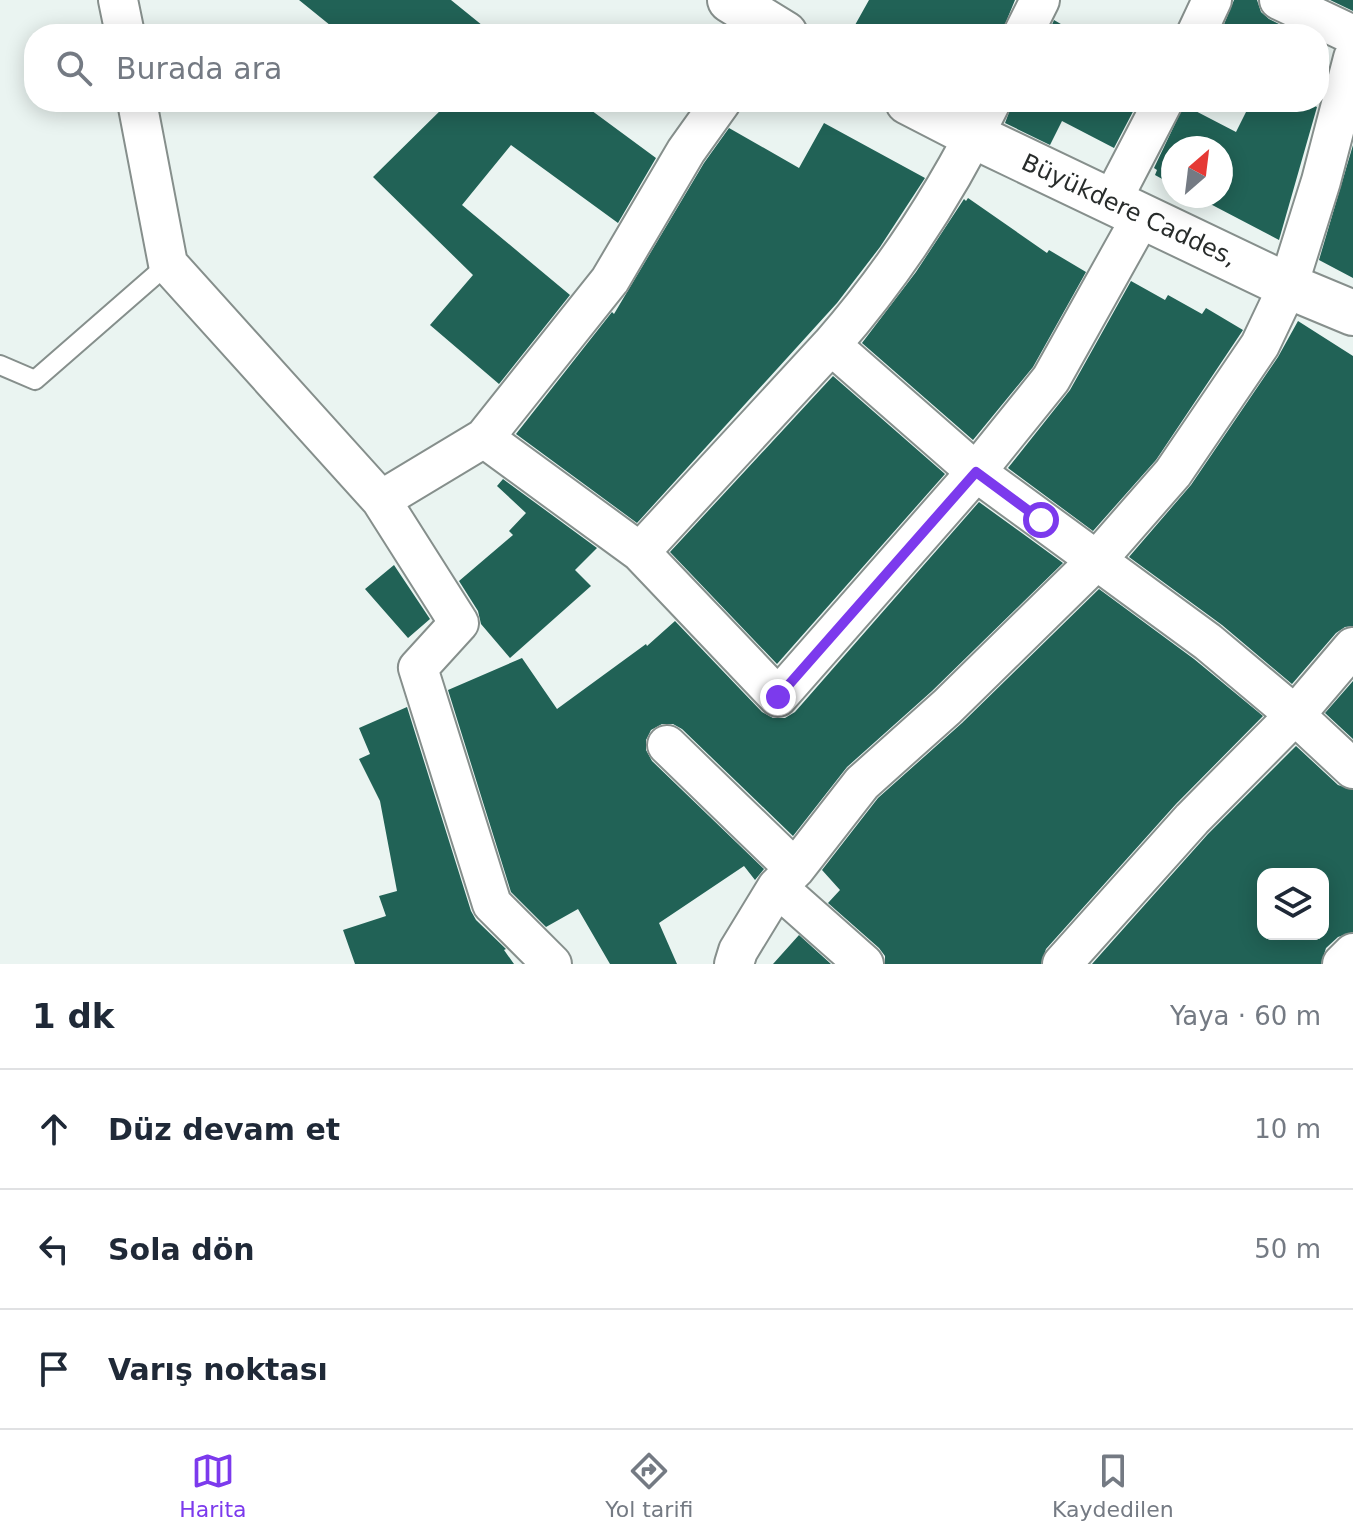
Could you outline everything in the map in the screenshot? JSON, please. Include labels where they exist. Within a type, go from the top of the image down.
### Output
[{"type":"street","points":[[118,0],[123,24]]},
{"type":"street","points":[[730,0],[764,24]]},
{"type":"street","points":[[1028,24],[1040,0]]},
{"type":"street","points":[[1201,24],[1212,0]]},
{"type":"street","points":[[1279,0],[1353,35]]},
{"type":"street","points":[[734,964],[738,951],[786,878],[862,783],[947,707],[1096,561],[1173,473],[1260,345],[1288,286],[1321,181],[1353,58]]},
{"type":"street","points":[[139,112],[168,264],[381,500],[459,623],[418,668],[492,904],[552,964]]},
{"type":"street","points":[[381,500],[484,438],[610,280],[686,151],[714,112]]},
{"type":"street","name":"Büyükdere Caddes,","points":[[952,112],[982,119],[1126,209],[1288,286],[1353,313]]},
{"type":"street","points":[[484,438],[640,552],[778,697],[976,472],[1051,379],[1126,209],[1160,112]]},
{"type":"street","points":[[640,552],[868,303],[906,251],[982,119]]},
{"type":"street","points":[[831,345],[976,472],[1208,642],[1295,715],[1353,769]]},
{"type":"street","points":[[1062,964],[1192,819],[1295,715],[1353,647]]},
{"type":"street","points":[[667,745],[864,964]]},
{"type":"street","points":[[1342,964],[1353,953]]},
{"type":"lane","points":[[0,365],[35,380],[168,264]]},
{"type":"building","points":[[299,0],[451,0],[481,24],[329,24]]},
{"type":"building","points":[[869,0],[1015,0],[1005,24],[856,24]]},
{"type":"building","points":[[1234,0],[1257,0],[1261,12],[1279,24],[1224,24]]},
{"type":"building","points":[[1330,0],[1353,0],[1353,11]]},
{"type":"building","points":[[439,112],[594,112],[656,158],[618,223],[511,145],[462,205],[570,295],[499,384],[430,325],[473,275],[373,177]]},
{"type":"building","points":[[1009,112],[1133,112],[1114,148],[1062,121],[1050,145],[1005,123]]},
{"type":"building","points":[[1181,112],[1197,112],[1236,132],[1246,112],[1316,112],[1279,240],[1218,208],[1233,208],[1233,136],[1169,136]]},
{"type":"building","points":[[824,123],[925,178],[880,247],[837,303],[637,523],[516,434],[612,312],[614,314],[704,163],[729,128],[799,168]]},
{"type":"building","points":[[1353,145],[1353,278],[1319,260]]},
{"type":"building","points":[[1161,153],[1161,178],[1155,175],[1157,170],[1154,168]]},
{"type":"building","points":[[968,198],[1047,253],[1049,250],[1086,272],[1033,367],[973,440],[862,343],[916,272],[964,199],[966,201]]},
{"type":"building","points":[[1131,281],[1165,300],[1168,295],[1202,314],[1206,308],[1243,330],[1156,460],[1093,531],[1008,468],[1070,390]]},
{"type":"building","points":[[1298,321],[1353,356],[1353,626],[1336,633],[1292,684],[1222,625],[1129,557],[1191,485],[1278,357]]},
{"type":"building","points":[[833,376],[945,474],[777,664],[670,552]]},
{"type":"building","points":[[503,479],[597,548],[575,570],[591,586],[510,658],[481,624],[478,611],[459,581],[513,535],[509,531],[526,513],[497,486]]},
{"type":"building","points":[[979,502],[1063,563],[932,691],[847,767],[793,836],[682,729],[673,724],[662,724],[651,730],[646,740],[646,750],[652,761],[764,869],[755,880],[744,866],[659,923],[677,964],[610,964],[578,909],[546,927],[511,892],[448,690],[522,658],[557,709],[647,646],[675,621],[762,712],[773,718],[785,718],[795,712]]},
{"type":"building","points":[[394,565],[430,619],[408,638],[365,589]]},
{"type":"building","points":[[1099,589],[1194,659],[1263,716],[1176,804],[1046,949],[1041,964],[885,964],[885,956],[879,948],[828,903],[840,890],[822,870],[878,798],[962,723]]},
{"type":"building","points":[[1353,681],[1353,739],[1325,713]]},
{"type":"building","points":[[407,707],[471,911],[476,920],[506,949],[514,964],[355,964],[343,930],[386,916],[379,896],[397,891],[380,801],[359,759],[370,754],[359,728]]},
{"type":"building","points":[[1296,746],[1338,785],[1353,790],[1353,932],[1338,937],[1326,948],[1321,964],[1092,964],[1208,834]]},
{"type":"building","points":[[799,935],[831,964],[773,964]]},
{"type":"route","points":[[778,697],[976,472],[1041,520]]}]
